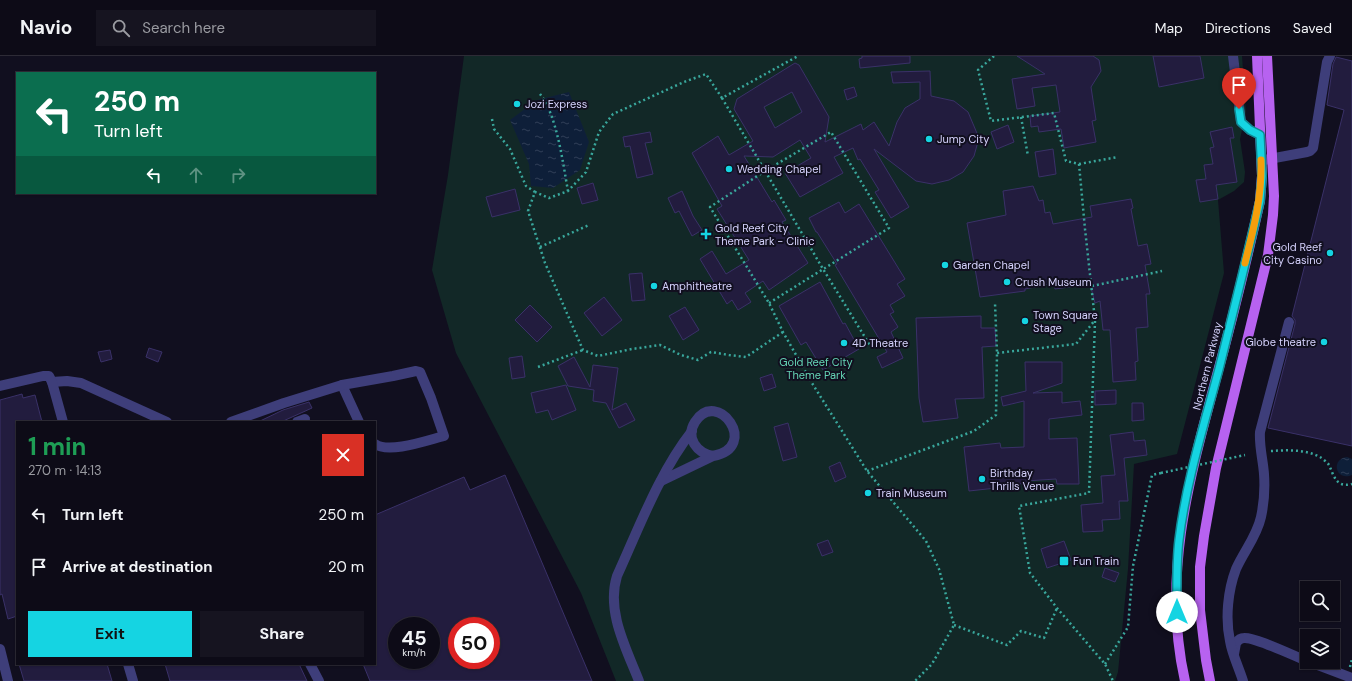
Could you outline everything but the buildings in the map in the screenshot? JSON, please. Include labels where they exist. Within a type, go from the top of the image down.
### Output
[{"type":"main road","name":"Northern Parkway","points":[[1185,681],[1177,623],[1177,570],[1179,539],[1194,462],[1260,201],[1262,176],[1258,56]]},
{"type":"main road","points":[[1210,681],[1200,610],[1200,567],[1216,468],[1268,255],[1274,202],[1267,56]]},
{"type":"street","points":[[1234,56],[1241,122],[1250,130],[1260,135]]},
{"type":"street","points":[[1261,160],[1310,151],[1313,148],[1327,62],[1330,56]]},
{"type":"street","points":[[1243,681],[1229,635],[1227,622],[1228,601],[1236,569],[1250,546],[1264,503],[1264,474],[1259,442],[1260,432],[1289,322]]},
{"type":"street","points":[[234,421],[284,403],[342,385],[416,371],[420,372],[423,376],[444,436],[395,448],[379,447],[376,445]]},
{"type":"street","points":[[0,386],[43,376],[51,380],[81,383],[165,421]]},
{"type":"street","points":[[51,380],[63,421]]},
{"type":"street","points":[[342,385],[359,421]]},
{"type":"street","points":[[661,481],[713,456],[727,451],[732,445],[735,431],[728,418],[716,412],[709,412],[697,419],[693,425],[692,439],[699,451],[713,456]]},
{"type":"street","points":[[639,681],[615,613],[613,596],[614,587],[617,576],[661,481],[680,446],[692,432]]},
{"type":"street","points":[[1264,491],[1270,505]]},
{"type":"street","points":[[1235,656],[1236,643],[1242,638],[1246,638],[1258,641],[1300,658]]},
{"type":"street","points":[[0,649],[8,681]]},
{"type":"street","points":[[128,665],[133,681]]},
{"type":"street","points":[[311,665],[319,681]]},
{"type":"street","points":[[1328,669],[1352,678]]},
{"type":"path","points":[[722,98],[798,56]]},
{"type":"path","points":[[994,56],[978,70],[991,121],[1054,113],[1066,161],[1079,164],[1118,157]]},
{"type":"path","points":[[492,119],[494,129],[510,149],[526,186],[549,198],[568,191],[586,172],[599,132],[613,114],[684,82],[706,74],[722,98],[871,347]]},
{"type":"path","points":[[540,94],[549,109],[554,124],[568,191]]},
{"type":"path","points":[[1021,117],[1028,156]]},
{"type":"path","points":[[769,303],[889,228],[831,132],[765,171],[710,207],[769,303],[783,332],[812,383],[867,471],[926,541],[939,569],[954,625],[932,664],[916,681]]},
{"type":"path","points":[[1079,164],[1095,320],[1089,493],[1019,506],[1030,573],[1057,608],[1105,664],[1113,681]]},
{"type":"path","points":[[535,192],[528,211],[545,263],[583,350]]},
{"type":"path","points":[[540,247],[589,225]]},
{"type":"path","points":[[1092,286],[1162,271]]},
{"type":"path","points":[[867,471],[974,431],[996,415],[997,353],[995,303]]},
{"type":"path","points":[[997,353],[1076,344],[1095,320]]},
{"type":"path","points":[[538,367],[583,350],[598,356],[660,345],[681,355],[698,360],[711,352],[746,357],[783,332]]},
{"type":"path","points":[[1105,664],[1128,627],[1133,566],[1152,475],[1261,452],[1295,450],[1318,456],[1329,464],[1331,473],[1338,481],[1348,485],[1352,484]]},
{"type":"path","points":[[954,625],[1007,645],[1021,630],[1044,638],[1057,608]]},
{"type":"green space","name":"Gold Reef City Theme Park","points":[[464,56],[1242,56],[1246,112],[1240,139],[1245,172],[1244,182],[1234,191],[1218,200],[1224,273],[1177,454],[1134,464],[1128,569],[1118,672],[1115,681],[616,681],[581,593],[456,353],[432,270],[448,175]]},
{"type":"water","points":[[569,92],[589,142],[580,170],[553,188],[531,186],[529,164],[510,120],[537,100]]},
{"type":"water","points":[[1347,457],[1352,459],[1352,475],[1346,476],[1339,473],[1337,465],[1338,462]]},
{"type":"slow traffic","points":[[1245,263],[1260,201],[1262,176],[1261,160]]},
{"type":"place","name":"Jozi Express","points":[[517,104]]},
{"type":"place","name":"Jump City","points":[[929,139]]},
{"type":"place","name":"Wedding Chapel","points":[[729,169]]},
{"type":"place","name":"Gold Reef City Theme Park - Clinic","points":[[706,234]]},
{"type":"place","name":"Gold Reef City Casino","points":[[1330,253]]},
{"type":"place","name":"Garden Chapel","points":[[945,265]]},
{"type":"place","name":"Crush Museum","points":[[1007,282]]},
{"type":"place","name":"Amphitheatre","points":[[654,286]]},
{"type":"place","name":"Town Square Stage","points":[[1025,321]]},
{"type":"place","name":"Globe theatre","points":[[1324,342]]},
{"type":"place","name":"4D Theatre","points":[[844,343]]},
{"type":"place","name":"Birthday Thrills Venue","points":[[982,479]]},
{"type":"place","name":"Train Museum","points":[[868,493]]},
{"type":"place","name":"Fun Train","points":[[1064,561]]},
{"type":"route","points":[[1177,612],[1179,539],[1186,500],[1194,462],[1260,201],[1262,176],[1260,135],[1250,130],[1241,122],[1239,109]]}]
